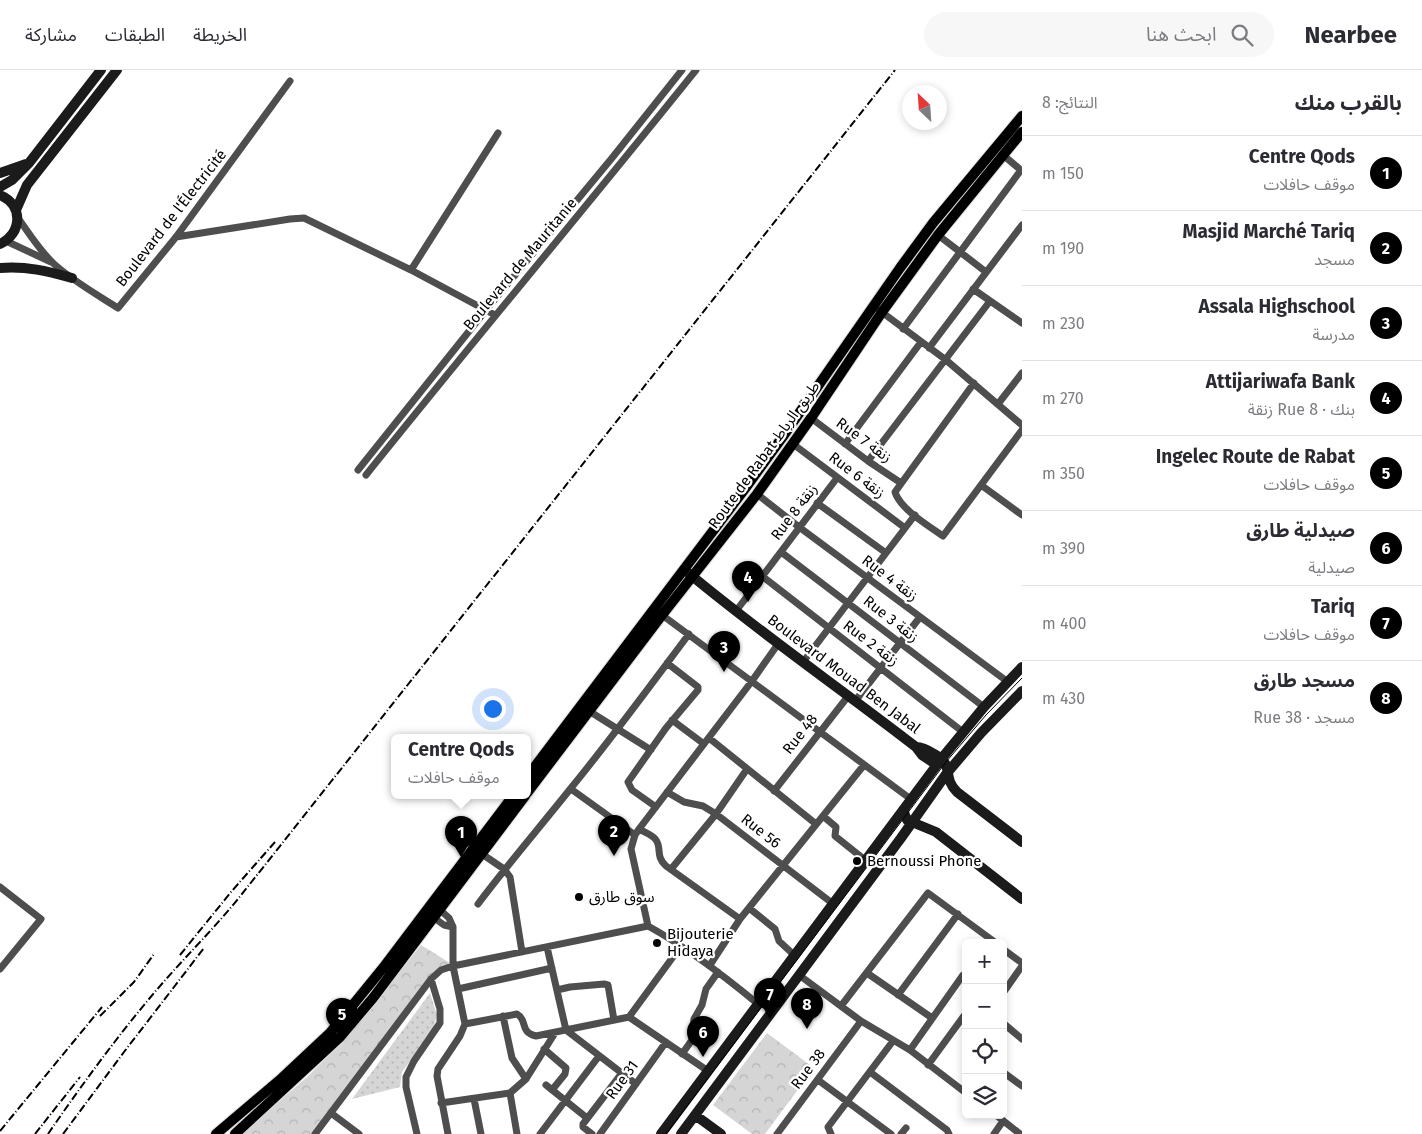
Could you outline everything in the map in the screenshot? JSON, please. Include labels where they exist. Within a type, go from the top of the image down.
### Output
[{"type":"main road","name":"Route de Rabat طريق الرباط","points":[[531,772],[784,436],[873,305],[933,223],[1022,116]]},
{"type":"main road","name":"Route de Rabat طريق الرباط","points":[[531,788],[757,494],[882,312],[938,235],[1022,132]]},
{"type":"main road","name":"Route de Rabat طريق الرباط","points":[[478,851],[511,799]]},
{"type":"main road","name":"Route de Rabat طريق الرباط","points":[[216,1134],[282,1078],[330,1033],[523,799]]},
{"type":"main road","name":"Route de Rabat طريق الرباط","points":[[235,1134],[340,1037],[373,998],[429,915]]},
{"type":"street","points":[[0,187],[12,180],[29,163],[101,70]]},
{"type":"street","points":[[3,243],[14,233],[17,226],[17,214],[27,185],[117,70]]},
{"type":"street","name":"Boulevard de Mauritanie","points":[[358,470],[682,70]]},
{"type":"street","name":"Boulevard de Mauritanie","points":[[366,475],[495,315],[606,183],[696,70]]},
{"type":"street","name":"Boulevard de l'Électricité","points":[[17,214],[34,241],[54,264],[95,295],[118,308],[176,237],[290,81]]},
{"type":"street","points":[[411,270],[498,133]]},
{"type":"street","points":[[903,329],[1021,170],[1003,155]]},
{"type":"street","points":[[0,173],[29,163]]},
{"type":"street","points":[[0,195],[12,202],[17,214]]},
{"type":"street","points":[[176,237],[304,218],[411,270],[495,315]]},
{"type":"street","points":[[929,348],[1022,225]]},
{"type":"street","points":[[938,235],[986,272]]},
{"type":"street","name":"Boulevard de l'Électricité","points":[[3,243],[54,264]]},
{"type":"street","points":[[0,268],[42,269],[72,278]]},
{"type":"street","points":[[973,289],[1022,323]]},
{"type":"street","points":[[868,461],[990,302]]},
{"type":"street","points":[[873,305],[946,360],[1022,425]]},
{"type":"street","points":[[845,444],[921,342]]},
{"type":"street","points":[[998,404],[1022,373]]},
{"type":"street","points":[[974,383],[895,492],[898,498],[915,515],[943,536],[1022,430]]},
{"type":"street","name":"Rue 7 زنقة","points":[[811,418],[901,483]]},
{"type":"street","name":"Rue 6 زنقة","points":[[793,444],[905,528]]},
{"type":"street","name":"Rue 8 زنقة","points":[[736,611],[837,478]]},
{"type":"street","points":[[981,485],[1022,515]]},
{"type":"street","name":"Rue 4 زنقة","points":[[757,494],[920,618],[1008,682]]},
{"type":"street","points":[[817,503],[886,553]]},
{"type":"street","points":[[803,662],[915,515]]},
{"type":"street","name":"Rue 3 زنقة","points":[[781,552],[984,707]]},
{"type":"street","name":"Boulevard Mouad Ben Jabal","points":[[683,569],[778,644],[916,747],[922,755],[939,762]]},
{"type":"street","name":"Rue 2 زنقة","points":[[762,576],[963,732]]},
{"type":"street","points":[[662,616],[689,634],[912,800]]},
{"type":"street","name":"Rue 48","points":[[774,791],[820,731],[881,667],[920,618]]},
{"type":"street","points":[[478,904],[504,869],[571,789],[689,634]]},
{"type":"street","points":[[648,926],[631,845],[637,832],[778,644]]},
{"type":"street","points":[[656,807],[632,790],[628,782],[672,720],[698,690],[696,684],[667,663]]},
{"type":"street","points":[[661,1134],[939,762],[984,707],[1022,668]]},
{"type":"street","points":[[680,1134],[913,823],[947,773],[1022,691]]},
{"type":"street","points":[[589,712],[651,750]]},
{"type":"street","points":[[672,720],[704,744]]},
{"type":"street","points":[[709,738],[816,824]]},
{"type":"street","points":[[939,762],[948,767],[947,773],[950,784],[957,792],[1022,842]]},
{"type":"street","points":[[710,965],[740,919],[864,765]]},
{"type":"street","points":[[672,868],[716,814],[747,770]]},
{"type":"street","points":[[571,789],[637,832],[656,839],[662,862],[740,919]]},
{"type":"street","name":"Rue 56","points":[[667,792],[684,802],[702,806],[716,814],[832,903]]},
{"type":"street","points":[[903,810],[907,820],[936,832],[1022,900]]},
{"type":"street","points":[[823,816],[836,827],[835,836],[865,860]]},
{"type":"street","points":[[478,851],[504,869],[510,877],[522,952]]},
{"type":"street","points":[[0,887],[42,919],[0,969]]},
{"type":"street","points":[[841,1006],[928,893],[991,939]]},
{"type":"street","points":[[436,906],[449,918],[453,927],[454,966],[465,1024],[460,1036],[438,1069],[437,1076],[448,1134]]},
{"type":"street","points":[[749,908],[775,929],[779,941],[794,955]]},
{"type":"street","points":[[898,994],[958,914]]},
{"type":"street","points":[[429,915],[444,925],[453,927]]},
{"type":"street","points":[[316,1134],[431,978],[441,970],[454,966],[648,926],[710,965],[758,1004]]},
{"type":"street","points":[[465,1024],[519,1014],[525,1031],[532,1035],[542,1036],[629,1017],[681,946]]},
{"type":"street","points":[[547,947],[566,1030],[636,1084]]},
{"type":"street","points":[[1007,952],[1022,964],[1007,987]]},
{"type":"street","points":[[458,989],[552,968]]},
{"type":"street","points":[[682,1054],[692,1040],[694,1019],[702,1005],[706,989],[718,972]]},
{"type":"street","points":[[867,973],[932,1018]]},
{"type":"street","points":[[800,975],[861,1021],[910,1050],[962,1090]]},
{"type":"street","points":[[910,1050],[962,977]]},
{"type":"street","points":[[417,1134],[406,1088],[406,1077],[414,1061],[440,1024],[440,1009],[431,978]]},
{"type":"street","points":[[557,990],[570,987],[608,985],[614,1020]]},
{"type":"street","points":[[504,1016],[512,1058],[526,1079]]},
{"type":"street","points":[[629,1017],[708,1071]]},
{"type":"street","points":[[928,1065],[962,1018]]},
{"type":"street","name":"Rue 38","points":[[777,1134],[861,1021]]},
{"type":"street","points":[[1007,1026],[1022,1039]]},
{"type":"street","points":[[442,1103],[510,1093],[526,1079],[555,1033]]},
{"type":"street","points":[[831,1134],[828,1128],[893,1040]]},
{"type":"street","name":"Rue 31","points":[[600,1134],[666,1042]]},
{"type":"street","points":[[544,1049],[566,1068],[565,1074],[549,1088],[587,1118]]},
{"type":"street","points":[[540,1134],[599,1056]]},
{"type":"street","points":[[870,1072],[947,1130],[949,1134]]},
{"type":"street","points":[[592,1134],[582,1126],[622,1073]]},
{"type":"street","points":[[1006,1074],[1022,1086]]},
{"type":"street","points":[[818,1080],[891,1134]]},
{"type":"street","points":[[510,1093],[517,1134]]},
{"type":"street","points":[[474,1099],[481,1134]]},
{"type":"street","points":[[331,1113],[359,1134]]},
{"type":"street","points":[[695,1115],[721,1134]]},
{"type":"street","points":[[1001,1119],[1020,1134]]},
{"type":"street","points":[[994,1134],[1003,1121]]},
{"type":"green space","points":[[421,945],[450,963],[433,982],[317,1134],[241,1134],[306,1078],[344,1040]]},
{"type":"green space","points":[[430,993],[437,1015],[433,1030],[402,1072],[400,1087],[352,1099]]},
{"type":"green space","points":[[767,1033],[814,1068],[765,1134],[752,1134],[713,1105]]},
{"type":"tram line","points":[[666,1134],[946,762],[986,715],[1022,678]]},
{"type":"railway","points":[[48,1134],[126,1027],[164,981],[238,899],[895,70]]},
{"type":"railway","points":[[180,955],[231,892],[275,842]]},
{"type":"railway","points":[[63,1134],[204,948]]},
{"type":"railway","points":[[100,1016],[134,982],[154,954]]},
{"type":"railway","points":[[0,1131],[102,1007]]},
{"type":"railway","points":[[35,1134],[80,1077]]},
{"type":"place","name":"Attijariwafa Bank","points":[[748,602]]},
{"type":"place","name":"Assala Highschool","points":[[724,672]]},
{"type":"place","name":"Masjid Marché Tariq","points":[[614,856]]},
{"type":"place","name":"Centre Qods","points":[[461,857]]},
{"type":"place","name":"Bernoussi Phone","points":[[857,861]]},
{"type":"place","name":"سوق طارق","points":[[579,897]]},
{"type":"place","name":"Bijouterie Hidaya","points":[[657,943]]},
{"type":"place","name":"Tariq","points":[[770,1019]]},
{"type":"place","name":"مسجد طارق","points":[[807,1029]]},
{"type":"place","name":"Ingelec Route de Rabat","points":[[342,1039]]},
{"type":"place","name":"صيدلية طارق","points":[[703,1057]]}]
